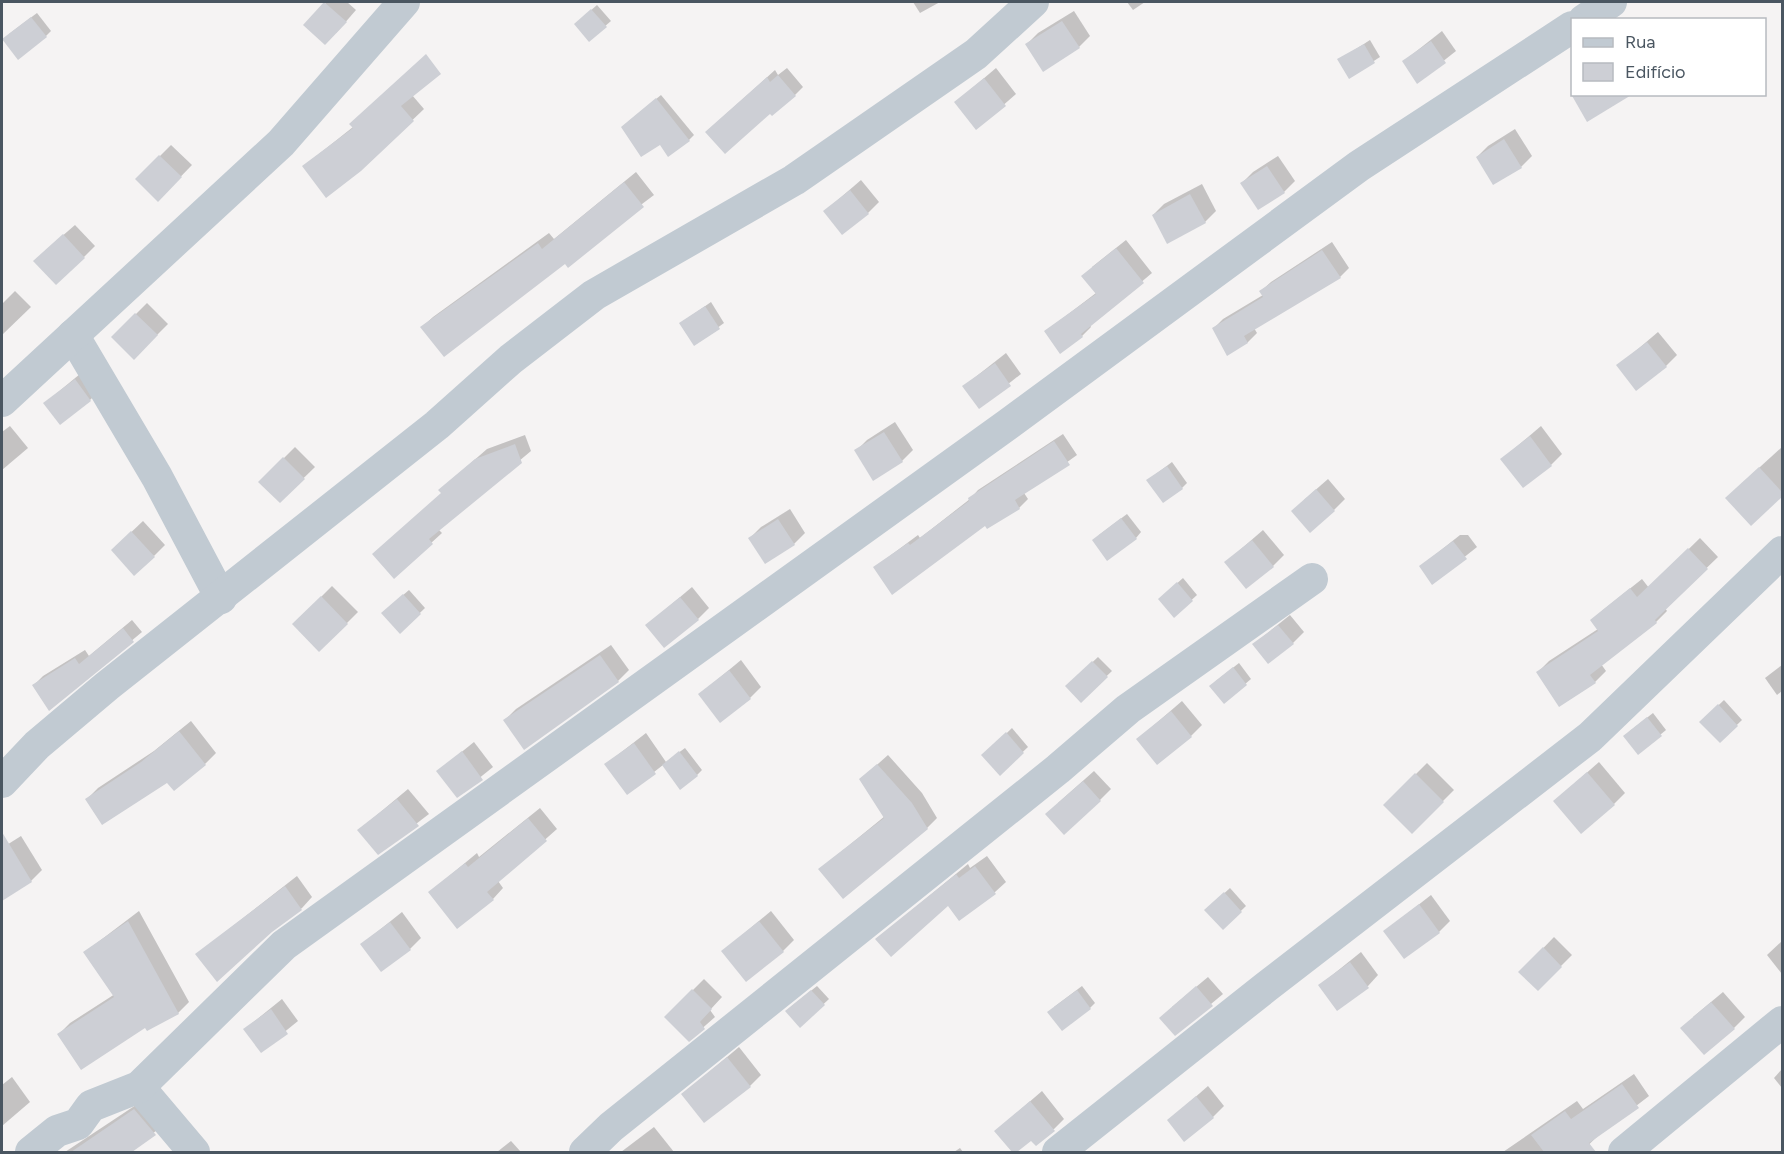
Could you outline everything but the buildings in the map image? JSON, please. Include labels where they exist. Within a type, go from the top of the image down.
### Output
[{"type":"street","points":[[2,401],[280,143],[404,2]]},
{"type":"street","points":[[2,782],[37,745],[107,686],[437,425],[511,359],[594,295],[794,180],[976,54],[1033,2]]},
{"type":"street","points":[[1587,18],[1611,2]]},
{"type":"street","points":[[31,1152],[57,1131],[78,1124],[91,1106],[139,1086],[284,945],[1007,425],[1359,166],[1571,28]]},
{"type":"street","points":[[73,335],[157,477],[221,598]]},
{"type":"street","points":[[1058,1152],[1266,987],[1590,737],[1782,552]]},
{"type":"street","points":[[585,1152],[612,1126],[1049,776],[1128,709],[1312,579]]},
{"type":"street","points":[[1624,1152],[1782,1022]]},
{"type":"street","points":[[139,1086],[194,1152]]}]
